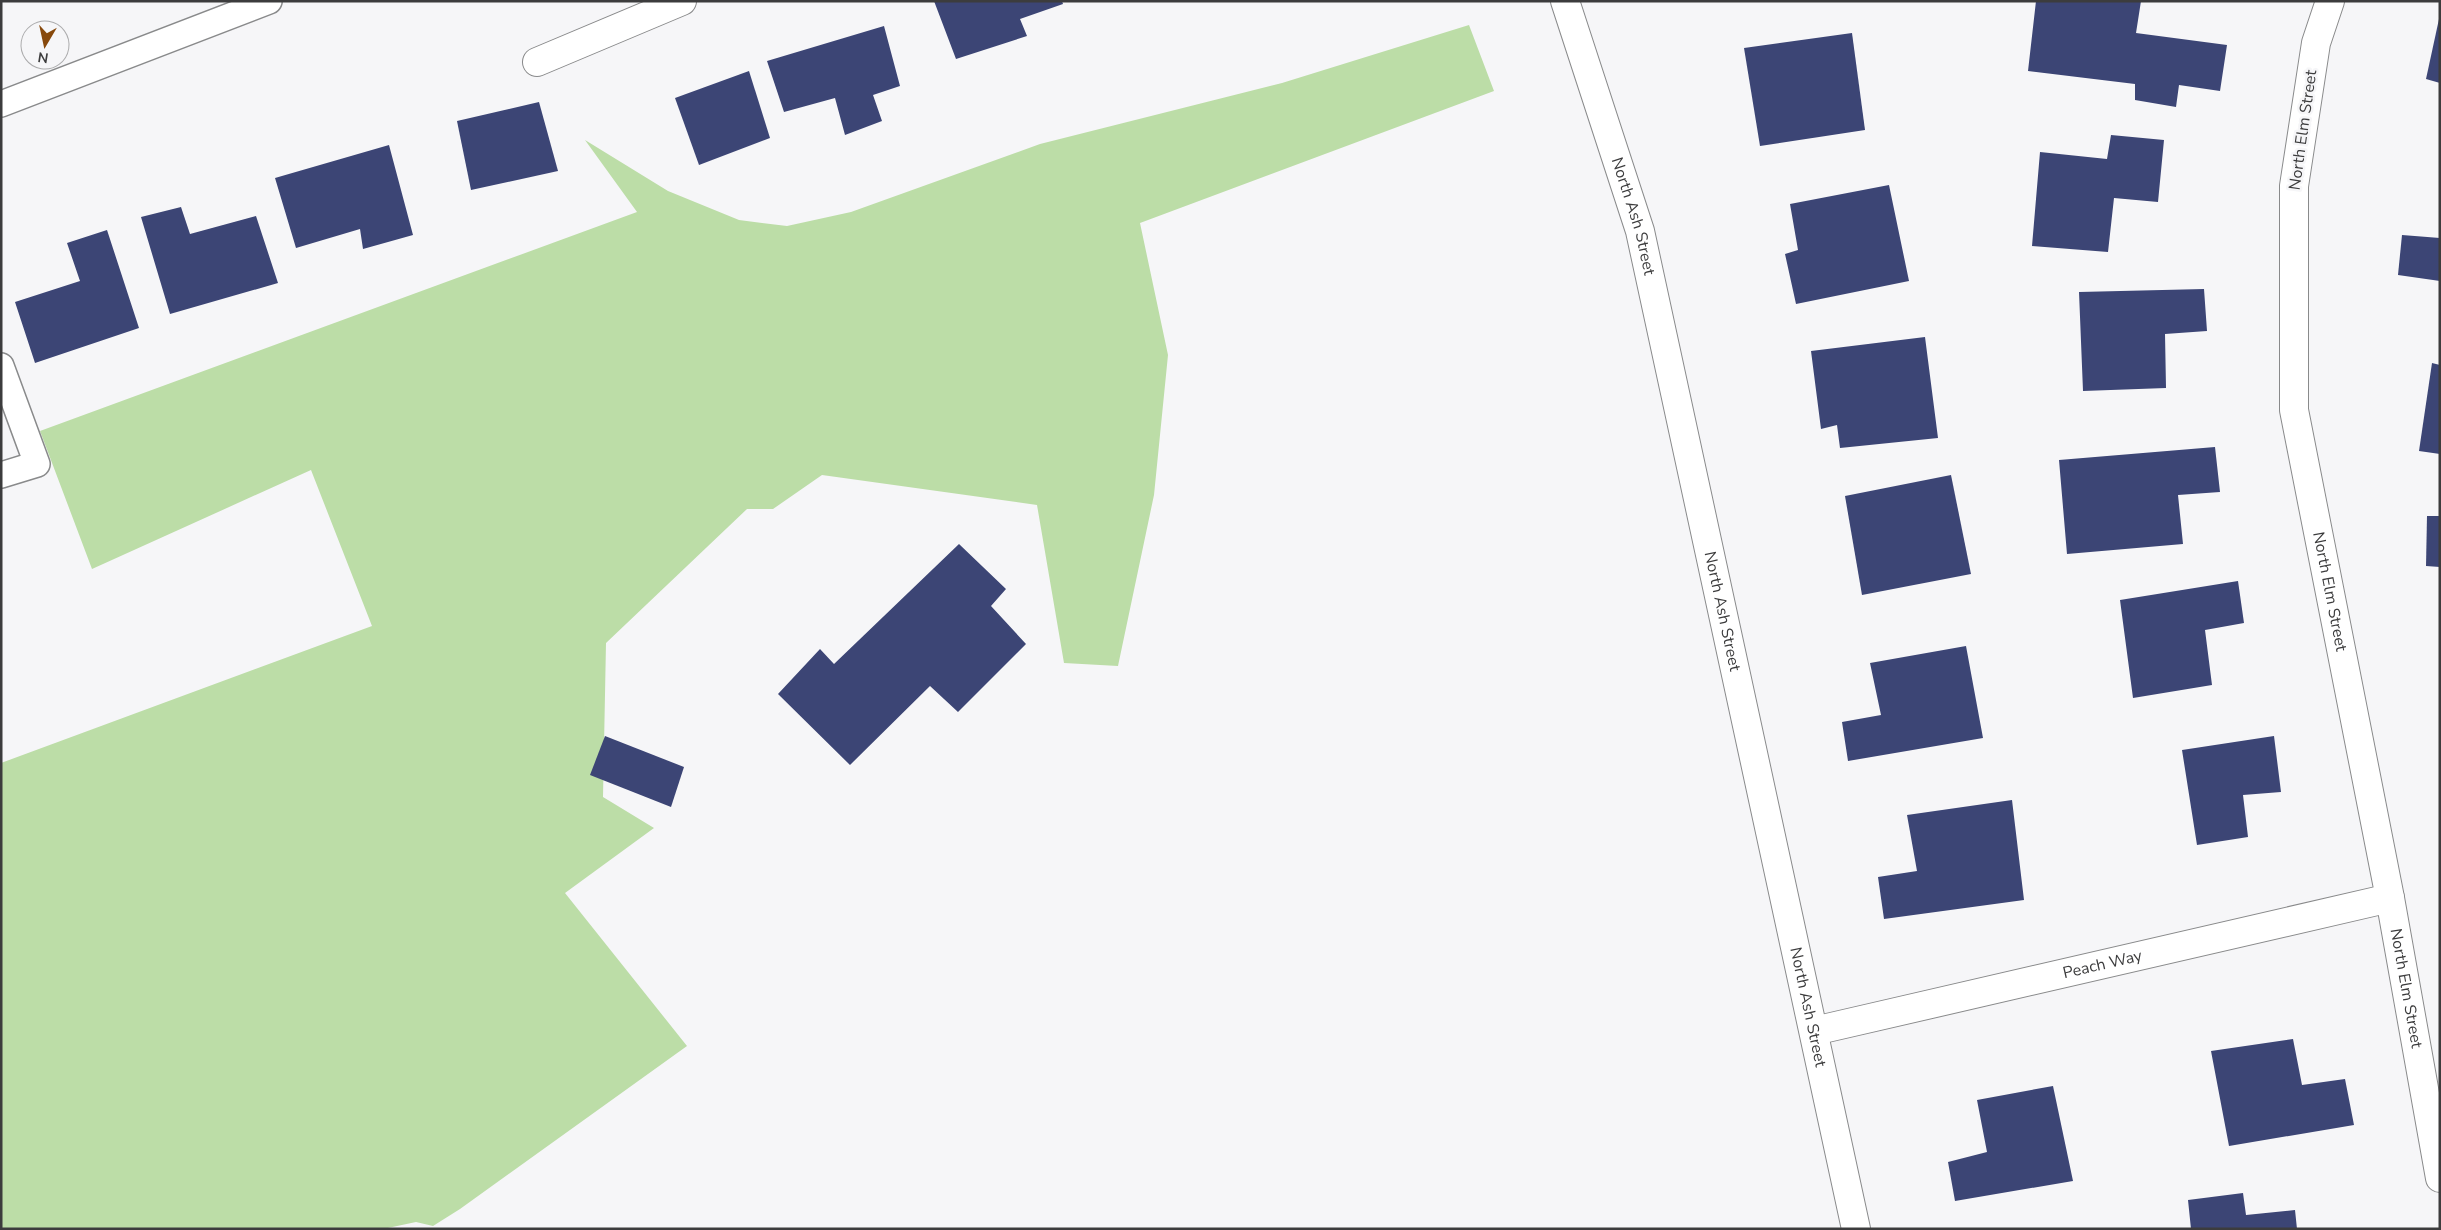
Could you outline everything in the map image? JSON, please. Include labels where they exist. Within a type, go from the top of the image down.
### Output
[{"type":"street","points":[[537,62],[682,1]]},
{"type":"street","name":"North Ash Street","points":[[1565,1],[1640,231],[1856,1229]]},
{"type":"street","name":"North Elm Street","points":[[2330,1],[2316,43],[2294,186],[2294,410],[2390,898],[2440,1178]]},
{"type":"street","name":"Peach Way","points":[[1814,1031],[2390,898]]},
{"type":"lane","points":[[1,104],[269,1]]},
{"type":"lane","points":[[1,366],[38,464],[1,475]]},
{"type":"green space","points":[[1469,25],[1494,91],[1140,223],[1168,355],[1154,495],[1118,666],[1064,663],[1037,505],[822,475],[773,509],[747,509],[606,643],[603,797],[654,828],[565,893],[687,1046],[460,1209],[433,1226],[416,1222],[383,1229],[1,1229],[1,763],[372,626],[311,470],[92,569],[40,431],[637,212],[585,140],[668,191],[739,220],[787,226],[851,212],[1040,144],[1282,83]]},
{"type":"building","points":[[934,1],[1062,1],[1063,4],[1020,19],[1027,36],[956,59]]},
{"type":"building","points":[[2036,1],[2141,1],[2136,33],[2227,45],[2220,91],[2179,85],[2176,107],[2135,100],[2135,84],[2028,71]]},
{"type":"building","points":[[2440,19],[2440,83],[2426,79]]},
{"type":"building","points":[[884,26],[900,86],[873,95],[882,121],[845,135],[835,98],[784,112],[767,61]]},
{"type":"building","points":[[1852,33],[1865,130],[1760,146],[1744,48]]},
{"type":"building","points":[[749,71],[770,138],[699,165],[675,98]]},
{"type":"building","points":[[539,102],[558,171],[471,190],[457,121]]},
{"type":"building","points":[[2111,135],[2164,140],[2158,202],[2114,198],[2108,252],[2032,246],[2040,152],[2107,159]]},
{"type":"building","points":[[389,145],[413,235],[363,249],[360,229],[296,248],[275,178]]},
{"type":"building","points":[[1889,185],[1909,281],[1796,304],[1785,254],[1798,250],[1790,204]]},
{"type":"building","points":[[181,207],[190,234],[256,216],[278,283],[170,314],[141,217]]},
{"type":"building","points":[[107,230],[139,328],[35,363],[15,302],[80,281],[67,243]]},
{"type":"building","points":[[2402,235],[2440,238],[2440,281],[2398,275]]},
{"type":"building","points":[[2204,289],[2207,331],[2165,334],[2166,388],[2083,391],[2079,292]]},
{"type":"building","points":[[1925,337],[1938,438],[1840,448],[1837,425],[1821,429],[1811,351]]},
{"type":"building","points":[[2432,363],[2440,365],[2440,454],[2419,451]]},
{"type":"building","points":[[2215,447],[2220,492],[2178,495],[2183,544],[2067,554],[2059,460]]},
{"type":"building","points":[[1951,475],[1971,574],[1862,595],[1845,496]]},
{"type":"building","points":[[2427,516],[2440,516],[2440,567],[2426,566]]},
{"type":"building","points":[[959,544],[1006,589],[991,606],[1026,644],[958,712],[930,686],[850,765],[778,694],[820,649],[834,664]]},
{"type":"building","points":[[2238,581],[2244,623],[2205,630],[2212,685],[2133,698],[2120,600]]},
{"type":"building","points":[[1966,646],[1983,738],[1848,761],[1842,722],[1881,715],[1870,663]]},
{"type":"building","points":[[605,736],[684,767],[671,807],[590,775]]},
{"type":"building","points":[[2274,736],[2281,792],[2243,795],[2248,837],[2197,845],[2182,750]]},
{"type":"building","points":[[2012,800],[2024,900],[1884,919],[1878,877],[1917,871],[1907,815]]},
{"type":"building","points":[[2293,1039],[2302,1085],[2345,1079],[2354,1125],[2229,1146],[2211,1051]]},
{"type":"building","points":[[2053,1086],[2073,1181],[1955,1201],[1948,1162],[1987,1152],[1977,1100]]},
{"type":"building","points":[[2243,1193],[2246,1215],[2295,1210],[2297,1229],[2191,1229],[2188,1200]]}]
